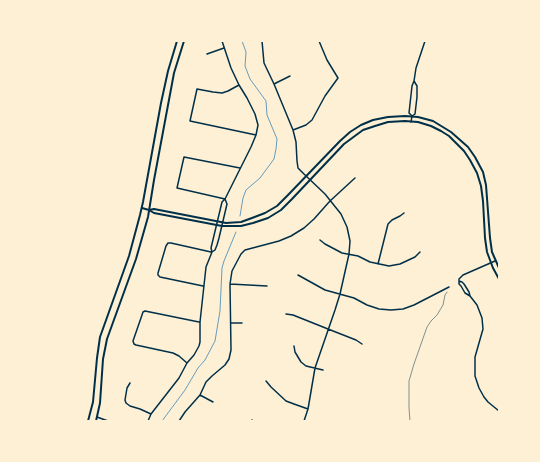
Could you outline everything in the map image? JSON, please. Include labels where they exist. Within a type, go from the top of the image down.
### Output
[{"type":"street","points":[[88,421],[93,402],[100,337],[129,256],[142,208],[161,103],[168,71],[177,41]]},
{"type":"street","points":[[96,421],[100,403],[103,359],[107,340],[136,259],[149,210],[174,73],[184,41]]},
{"type":"street","points":[[212,252],[211,248],[222,202],[225,199],[251,147],[258,125],[255,114],[239,85],[222,41]]},
{"type":"street","points":[[262,41],[264,63],[293,130],[296,142],[298,168],[330,200],[341,214],[347,227],[350,241],[349,254],[340,294],[314,368],[308,409],[304,421]]},
{"type":"street","points":[[293,130],[306,125],[312,120],[325,96],[338,78],[319,41]]},
{"type":"street","points":[[412,116],[409,113],[412,86],[425,41]]},
{"type":"street","points":[[207,54],[224,48]]},
{"type":"street","points":[[274,84],[290,76]]},
{"type":"street","points":[[411,122],[412,116],[415,114],[417,97],[417,86],[414,81]]},
{"type":"street","points":[[239,85],[222,93],[196,89],[190,122],[256,135]]},
{"type":"street","points":[[149,210],[154,209],[226,223],[241,222],[265,213],[277,206],[340,141],[361,125],[388,116],[412,116],[433,121],[458,136],[475,157],[483,172],[486,185],[492,252],[499,268]]},
{"type":"street","points":[[142,208],[154,213],[216,226],[241,226],[253,224],[268,218],[281,210],[344,144],[364,130],[388,122],[418,122],[431,126],[454,140],[464,151],[477,173],[481,186],[487,252],[499,278]]},
{"type":"street","points":[[225,199],[177,188],[184,157],[241,168]]},
{"type":"street","points":[[179,421],[200,395],[206,382],[225,365],[229,359],[231,350],[230,284],[232,271],[241,254],[245,250],[279,241],[304,228],[314,219],[330,200],[354,178]]},
{"type":"street","points":[[148,421],[151,414],[179,378],[187,362],[194,355],[199,346],[206,267],[212,252],[215,250],[217,245],[223,222],[226,204],[225,199]]},
{"type":"street","points":[[378,264],[388,224],[404,213]]},
{"type":"street","points":[[320,240],[342,253],[358,256],[370,262],[389,266],[400,264],[415,257],[420,252]]},
{"type":"street","points":[[204,286],[160,277],[158,273],[168,243],[212,252]]},
{"type":"street","points":[[459,281],[463,275],[496,260]]},
{"type":"street","points":[[298,275],[325,290],[354,298],[379,309],[391,310],[403,309],[414,305],[449,287]]},
{"type":"street","points":[[459,281],[459,284],[465,293],[470,296]]},
{"type":"street","points":[[459,281],[464,284],[480,310],[483,324],[475,358],[475,376],[484,397],[499,411]]},
{"type":"street","points":[[230,284],[267,286]]},
{"type":"street","points":[[187,362],[173,353],[134,344],[138,327],[143,312],[145,311],[200,322]]},
{"type":"street","points":[[286,314],[293,315],[356,340],[362,344]]},
{"type":"street","points":[[231,323],[242,323]]},
{"type":"street","points":[[294,346],[300,362],[306,366],[323,370]]},
{"type":"street","points":[[266,380],[271,387],[286,400],[308,409]]},
{"type":"street","points":[[130,383],[126,403],[151,414]]},
{"type":"street","points":[[200,395],[213,402]]},
{"type":"street","points":[[97,417],[108,421]]},
{"type":"path","points":[[410,421],[408,402],[409,381],[427,327],[443,305],[445,295],[449,287]]},
{"type":"waterway","points":[[240,216],[246,190],[260,178],[274,159],[277,139],[267,115],[266,101],[250,79],[245,66],[246,52],[242,41]]},
{"type":"waterway","points":[[162,421],[205,360],[215,341],[220,311],[222,268],[236,232]]}]
